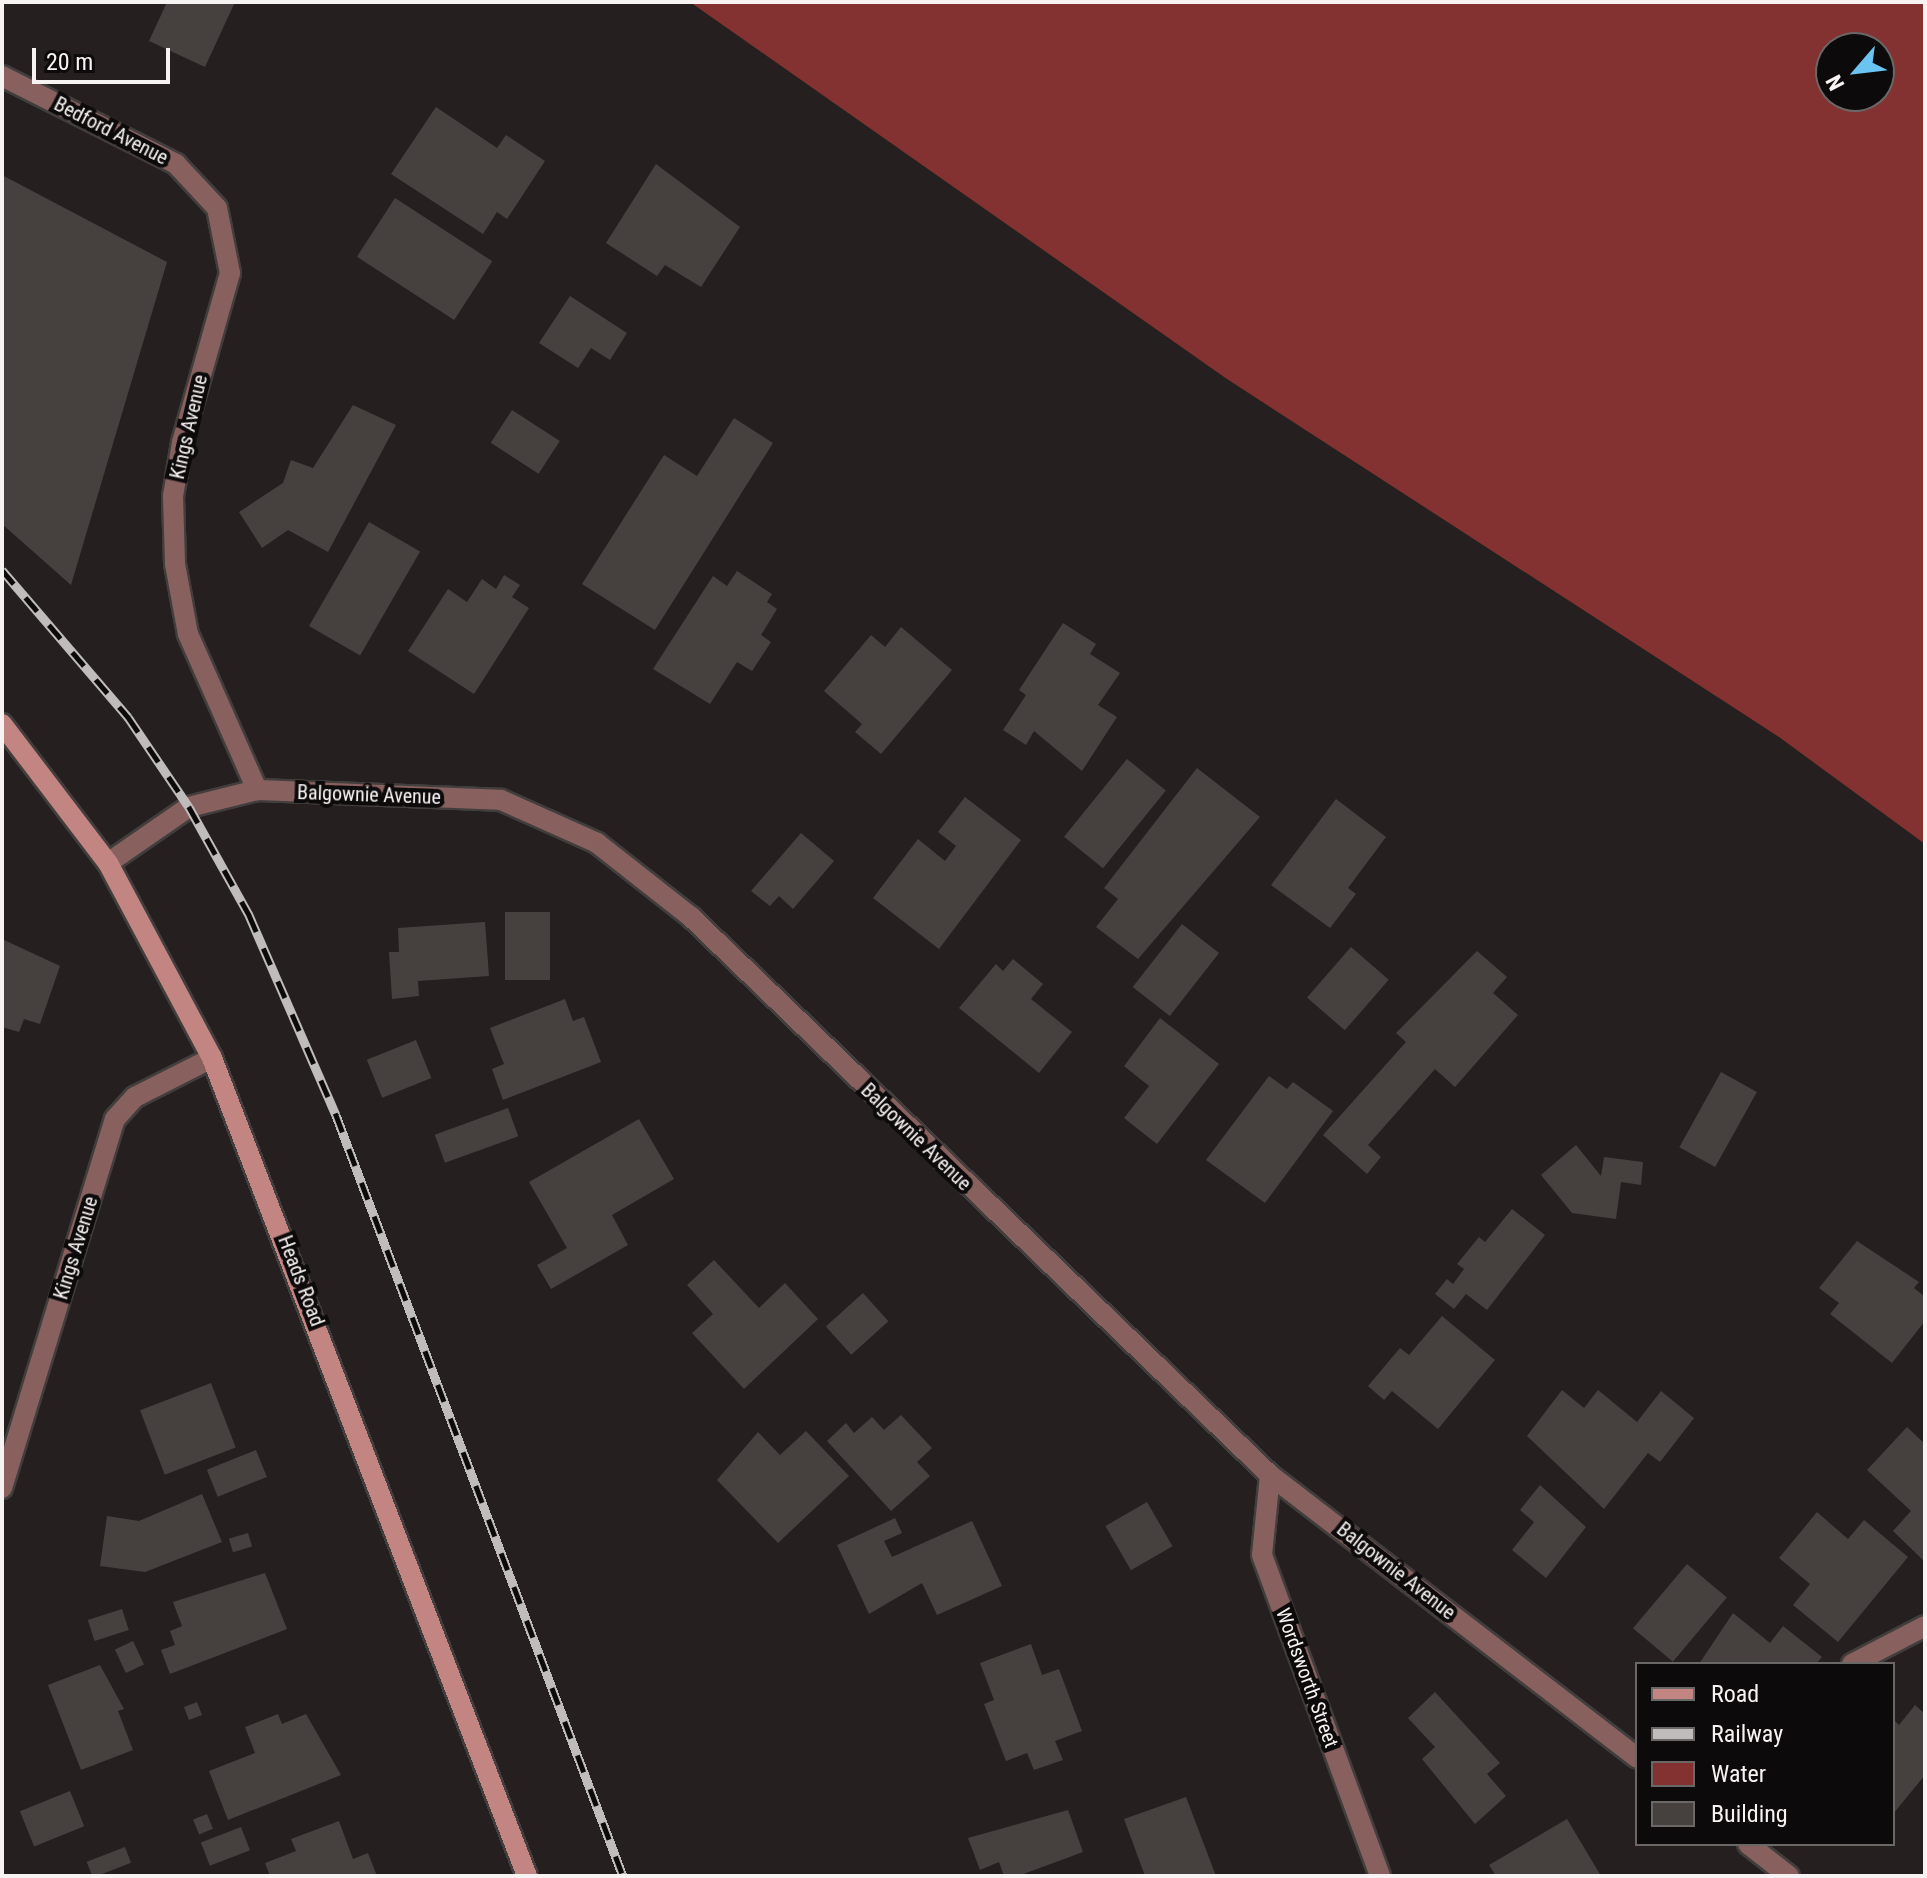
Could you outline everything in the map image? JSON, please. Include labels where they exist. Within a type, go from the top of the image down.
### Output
[{"type":"main road","name":"Heads Road","points":[[2,724],[108,863],[212,1058],[527,1876]]},
{"type":"street","name":"Bedford Avenue","points":[[2,76],[176,164],[217,208],[228,243]]},
{"type":"street","name":"Kings Avenue","points":[[228,243],[230,273],[173,496],[175,564],[188,634],[257,790]]},
{"type":"street","name":"Balgownie Avenue","points":[[108,863],[189,807],[257,790],[501,800],[543,813],[630,865],[1270,1475],[1635,1756]]},
{"type":"street","name":"Kings Avenue","points":[[2,1488],[115,1119],[135,1097],[212,1058]]},
{"type":"street","name":"Wordsworth Street","points":[[1270,1475],[1262,1555],[1380,1876]]},
{"type":"street","points":[[1856,1662],[1925,1626]]},
{"type":"street","points":[[1751,1846],[1789,1876]]},
{"type":"water","points":[[690,2],[1925,2],[1925,844],[1779,737],[1227,379]]},
{"type":"building","points":[[167,2],[235,2],[205,67],[149,41]]},
{"type":"building","points":[[436,107],[497,148],[506,135],[545,161],[507,219],[497,212],[483,234],[391,174]]},
{"type":"building","points":[[656,164],[740,227],[701,287],[665,265],[657,276],[606,243]]},
{"type":"building","points":[[2,175],[167,262],[71,585],[2,524]]},
{"type":"building","points":[[395,198],[492,261],[454,320],[357,257]]},
{"type":"building","points":[[570,296],[627,333],[610,360],[591,348],[578,368],[539,343]]},
{"type":"building","points":[[353,405],[396,425],[328,552],[288,530],[262,548],[239,512],[283,483],[291,460],[313,468]]},
{"type":"building","points":[[512,410],[560,441],[539,474],[491,443]]},
{"type":"building","points":[[734,418],[773,443],[655,630],[582,584],[664,455],[697,476]]},
{"type":"building","points":[[369,522],[420,552],[360,655],[309,626]]},
{"type":"building","points":[[737,571],[772,594],[767,602],[777,609],[761,635],[771,642],[752,671],[737,662],[710,704],[653,669],[713,576],[727,586]]},
{"type":"building","points":[[504,575],[520,585],[512,597],[529,608],[474,694],[408,651],[448,589],[467,602],[482,579],[496,589]]},
{"type":"building","points":[[1063,623],[1096,644],[1090,654],[1120,673],[1098,705],[1117,717],[1082,771],[1034,731],[1026,745],[1003,730],[1026,695],[1019,690]]},
{"type":"building","points":[[901,627],[952,670],[881,754],[855,732],[862,724],[824,691],[871,635],[885,647]]},
{"type":"building","points":[[1127,759],[1166,790],[1103,868],[1064,837]]},
{"type":"building","points":[[1197,768],[1260,817],[1138,959],[1096,927],[1118,899],[1104,888]]},
{"type":"building","points":[[965,797],[1021,840],[939,949],[873,898],[918,839],[945,861],[956,846],[938,832]]},
{"type":"building","points":[[1336,799],[1386,837],[1348,888],[1356,894],[1330,928],[1271,885]]},
{"type":"building","points":[[801,833],[834,861],[793,909],[779,896],[770,906],[751,891]]},
{"type":"building","points":[[505,912],[550,912],[550,980],[505,980]]},
{"type":"building","points":[[485,922],[489,976],[418,981],[419,996],[392,999],[389,952],[399,952],[398,928]]},
{"type":"building","points":[[1182,924],[1219,953],[1170,1016],[1133,987]]},
{"type":"building","points":[[2,939],[60,966],[40,1024],[24,1019],[19,1032],[2,1027]]},
{"type":"building","points":[[1351,947],[1389,980],[1345,1030],[1307,998]]},
{"type":"building","points":[[1477,951],[1507,977],[1493,993],[1518,1015],[1455,1087],[1435,1069],[1368,1145],[1381,1157],[1367,1174],[1323,1135],[1406,1042],[1396,1033]]},
{"type":"building","points":[[1013,959],[1043,984],[1031,999],[1072,1032],[1039,1073],[959,1008],[996,964],[1003,971]]},
{"type":"building","points":[[565,999],[573,1021],[584,1017],[601,1062],[503,1100],[492,1069],[504,1064],[490,1028]]},
{"type":"building","points":[[1160,1018],[1219,1064],[1157,1144],[1124,1118],[1149,1086],[1124,1066]]},
{"type":"building","points":[[416,1040],[431,1078],[382,1098],[367,1060]]},
{"type":"building","points":[[1721,1072],[1757,1092],[1715,1167],[1679,1147]]},
{"type":"building","points":[[1269,1076],[1287,1089],[1293,1082],[1333,1111],[1265,1203],[1206,1160]]},
{"type":"building","points":[[508,1108],[518,1136],[445,1163],[435,1135]]},
{"type":"building","points":[[639,1119],[674,1179],[612,1215],[628,1245],[551,1289],[537,1265],[567,1248],[529,1182]]},
{"type":"building","points":[[1576,1145],[1601,1176],[1604,1157],[1643,1162],[1641,1185],[1621,1182],[1616,1219],[1572,1213],[1541,1175]]},
{"type":"building","points":[[1512,1209],[1545,1235],[1487,1310],[1466,1294],[1454,1309],[1435,1294],[1447,1279],[1453,1284],[1464,1269],[1457,1264],[1479,1237],[1485,1242]]},
{"type":"building","points":[[1857,1241],[1919,1282],[1914,1288],[1925,1297],[1925,1321],[1892,1363],[1830,1314],[1839,1303],[1819,1288]]},
{"type":"building","points":[[714,1260],[759,1308],[785,1283],[818,1319],[744,1389],[692,1333],[713,1314],[687,1285]]},
{"type":"building","points":[[863,1293],[888,1321],[851,1355],[826,1326]]},
{"type":"building","points":[[1442,1316],[1495,1360],[1438,1429],[1392,1391],[1384,1400],[1368,1386],[1400,1348],[1409,1355]]},
{"type":"building","points":[[211,1383],[236,1447],[165,1475],[140,1410]]},
{"type":"building","points":[[1562,1390],[1584,1408],[1598,1390],[1637,1422],[1661,1391],[1694,1418],[1660,1462],[1648,1453],[1604,1509],[1527,1436]]},
{"type":"building","points":[[901,1415],[932,1448],[917,1462],[930,1476],[891,1511],[827,1441],[846,1423],[854,1433],[872,1417],[884,1430]]},
{"type":"building","points":[[1907,1427],[1925,1444],[1925,1562],[1893,1531],[1911,1511],[1867,1470]]},
{"type":"building","points":[[806,1431],[849,1476],[778,1543],[717,1480],[758,1432],[780,1455]]},
{"type":"building","points":[[256,1450],[267,1477],[218,1497],[207,1470]]},
{"type":"building","points":[[1540,1485],[1586,1527],[1546,1578],[1512,1550],[1534,1522],[1520,1510]]},
{"type":"building","points":[[202,1494],[222,1542],[145,1572],[100,1566],[107,1516],[139,1521]]},
{"type":"building","points":[[1147,1502],[1172,1546],[1131,1570],[1105,1526]]},
{"type":"building","points":[[1817,1512],[1848,1539],[1864,1520],[1908,1557],[1838,1642],[1793,1605],[1810,1584],[1779,1558]]},
{"type":"building","points":[[895,1518],[902,1533],[884,1541],[892,1557],[972,1521],[1002,1586],[937,1615],[922,1583],[869,1614],[837,1545]]},
{"type":"building","points":[[248,1533],[252,1546],[233,1552],[229,1539]]},
{"type":"building","points":[[1687,1564],[1727,1597],[1673,1662],[1633,1628]]},
{"type":"building","points":[[265,1573],[287,1629],[170,1674],[161,1650],[175,1645],[170,1631],[182,1626],[173,1602]]},
{"type":"building","points":[[122,1609],[129,1630],[95,1641],[88,1620]]},
{"type":"building","points":[[1733,1613],[1770,1643],[1783,1626],[1822,1657],[1818,1662],[1700,1662]]},
{"type":"building","points":[[133,1641],[144,1665],[126,1673],[115,1649]]},
{"type":"building","points":[[1031,1644],[1042,1675],[1059,1669],[1082,1731],[1055,1741],[1063,1760],[1034,1770],[1027,1753],[1006,1761],[984,1704],[994,1700],[980,1663]]},
{"type":"building","points":[[100,1665],[124,1709],[118,1711],[133,1750],[81,1770],[48,1685]]},
{"type":"building","points":[[1435,1692],[1500,1763],[1487,1774],[1506,1796],[1475,1824],[1422,1759],[1435,1747],[1408,1718]]},
{"type":"building","points":[[197,1702],[202,1715],[189,1720],[184,1707]]},
{"type":"building","points":[[1915,1705],[1925,1714],[1925,1775],[1895,1812],[1895,1721],[1899,1725]]},
{"type":"building","points":[[278,1714],[282,1724],[306,1714],[341,1775],[228,1820],[209,1771],[255,1753],[245,1727]]},
{"type":"building","points":[[70,1791],[84,1826],[34,1846],[20,1811]]},
{"type":"building","points":[[1186,1797],[1216,1876],[1145,1876],[1124,1819]]},
{"type":"building","points":[[1068,1810],[1083,1852],[1018,1876],[1004,1876],[999,1862],[980,1870],[968,1838]]},
{"type":"building","points":[[207,1814],[213,1829],[199,1834],[193,1820]]},
{"type":"building","points":[[1567,1819],[1601,1876],[1496,1876],[1489,1865]]},
{"type":"building","points":[[339,1821],[353,1859],[368,1853],[377,1876],[270,1876],[265,1863],[296,1851],[291,1839]]},
{"type":"building","points":[[241,1827],[250,1850],[210,1866],[201,1842]]},
{"type":"building","points":[[125,1847],[131,1863],[92,1876],[87,1862]]},
{"type":"railway","points":[[2,570],[128,717],[189,807],[249,915],[336,1115],[623,1876]]}]
